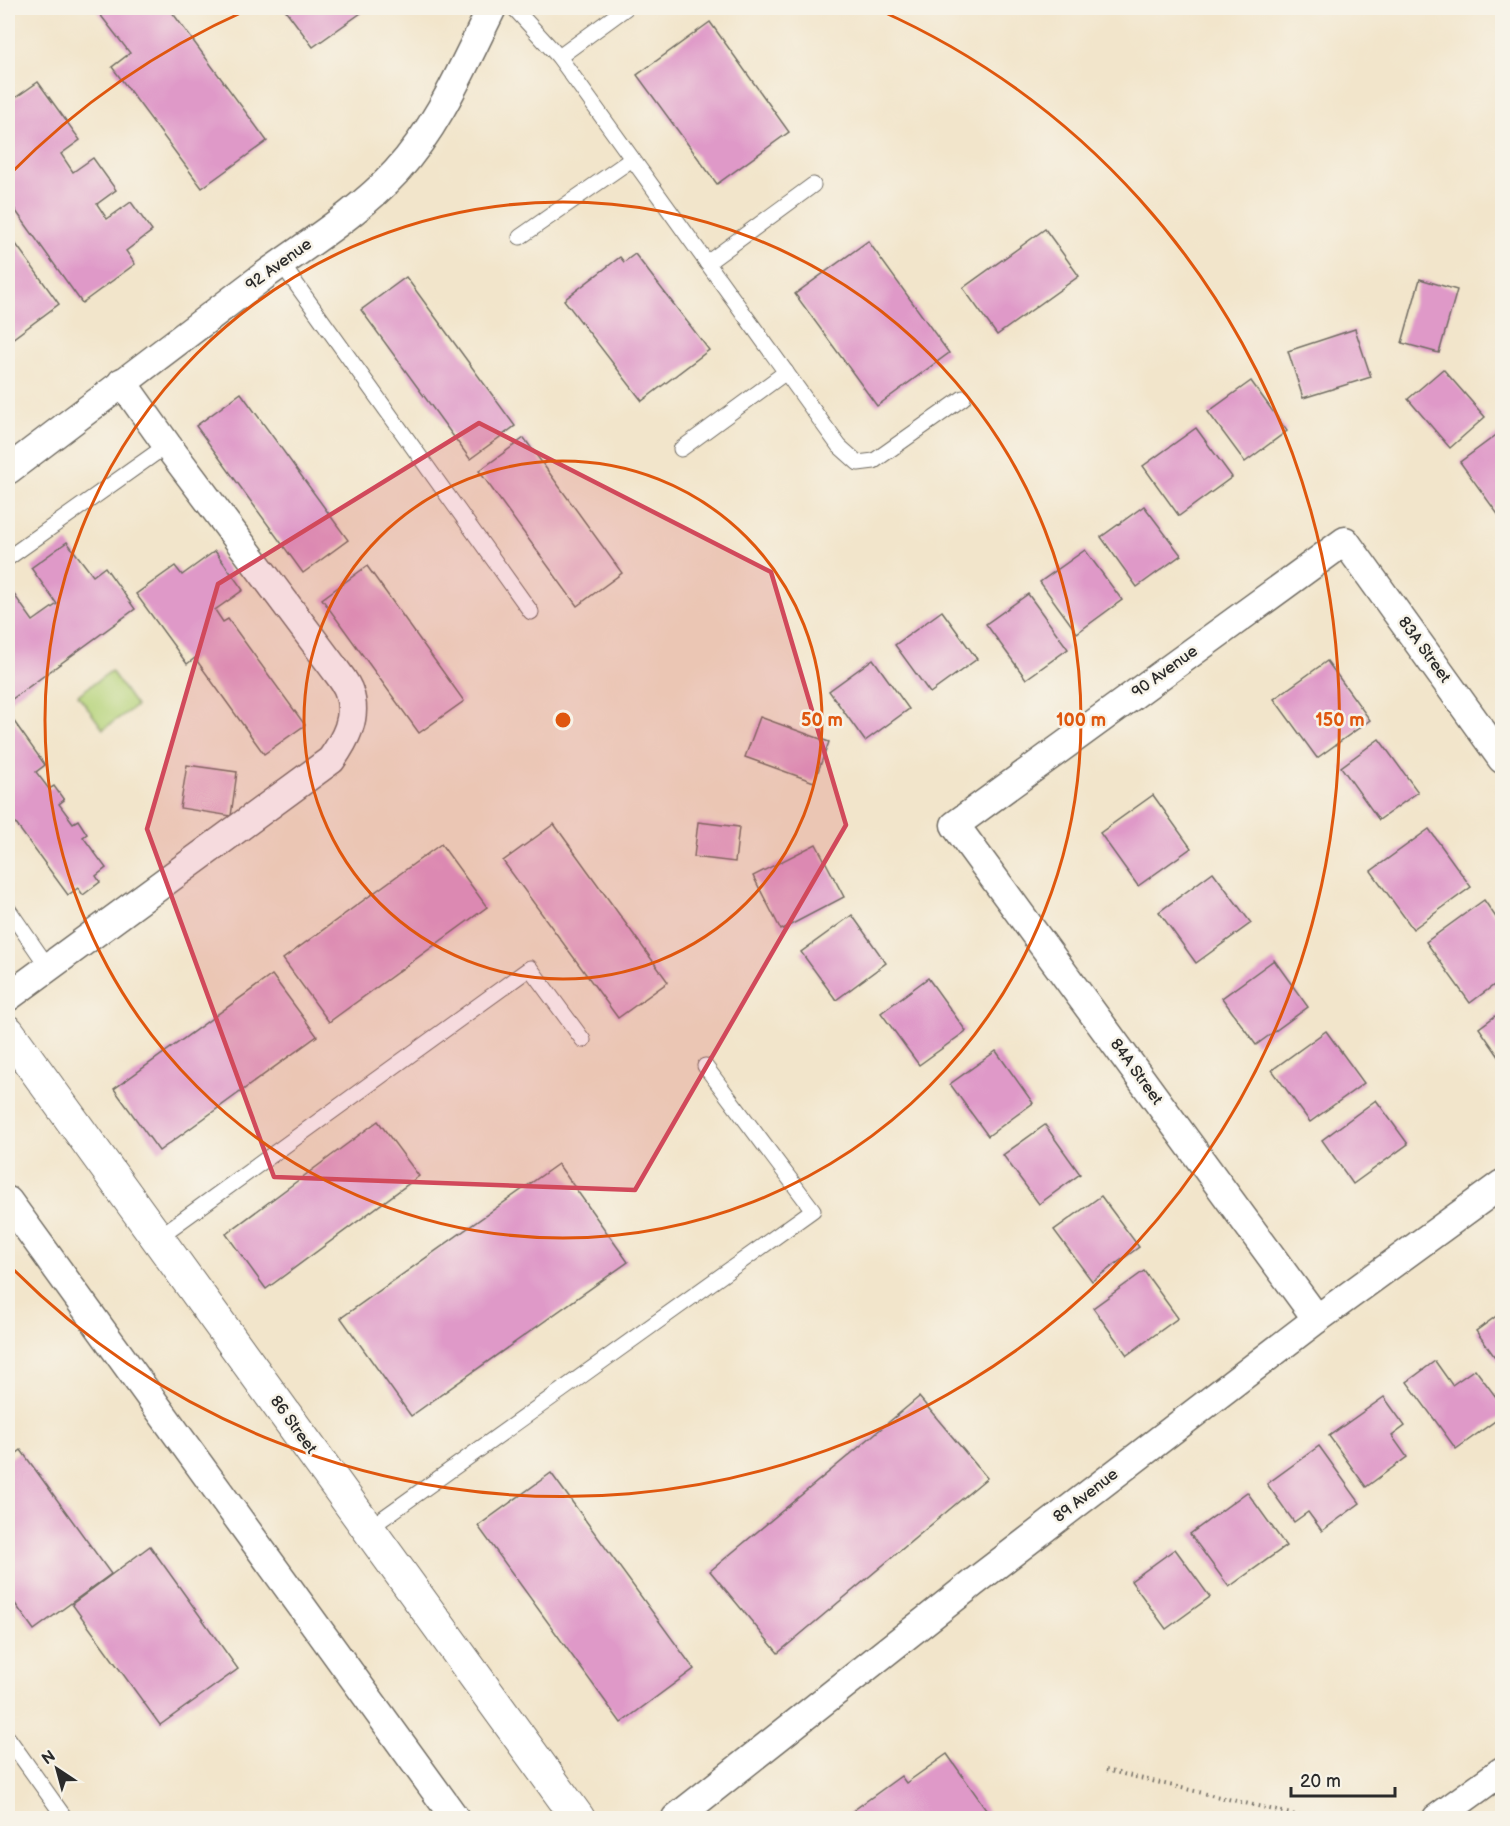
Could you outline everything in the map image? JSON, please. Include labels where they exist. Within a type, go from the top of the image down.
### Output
[{"type":"main road","name":"86 Street","points":[[8,1032],[578,1818]]},
{"type":"street","name":"92 Avenue","points":[[8,470],[122,382],[363,204],[397,171],[422,140],[441,110],[492,8]]},
{"type":"street","points":[[8,997],[331,760],[347,738],[352,716],[350,692],[334,668],[167,446],[122,382]]},
{"type":"street","name":"83A Street","points":[[1345,541],[1503,759]]},
{"type":"street","name":"90 Avenue","points":[[955,825],[1345,541]]},
{"type":"street","name":"84A Street","points":[[955,825],[1317,1319]]},
{"type":"street","name":"89 Avenue","points":[[676,1818],[973,1583],[1317,1319],[1503,1184]]},
{"type":"street","points":[[8,1201],[455,1818]]},
{"type":"street","points":[[1437,1818],[1503,1771]]},
{"type":"lane","points":[[514,8],[559,57],[839,446],[858,463],[874,460],[963,398]]},
{"type":"lane","points":[[559,57],[626,8]]},
{"type":"lane","points":[[520,237],[632,159]]},
{"type":"lane","points":[[707,263],[813,185]]},
{"type":"lane","points":[[281,263],[531,612]]},
{"type":"lane","points":[[681,449],[786,372]]},
{"type":"lane","points":[[8,558],[167,446]]},
{"type":"lane","points":[[8,909],[48,967]]},
{"type":"lane","points":[[156,1239],[530,968],[584,1040]]},
{"type":"lane","points":[[368,1529],[813,1210],[705,1066]]},
{"type":"lane","points":[[8,1738],[65,1818]]},
{"type":"path","points":[[1106,1770],[1308,1818]]},
{"type":"highlighted area","points":[[479,423],[771,572],[846,825],[635,1190],[274,1177],[147,829],[218,584]]},
{"type":"green space","points":[[111,671],[136,706],[103,729],[78,695]]},
{"type":"building","points":[[95,8],[169,8],[267,141],[202,188],[112,67],[130,53]]},
{"type":"building","points":[[284,8],[368,8],[313,47]]},
{"type":"building","points":[[710,22],[789,132],[717,184],[637,75]]},
{"type":"building","points":[[38,82],[80,140],[61,154],[73,172],[93,158],[116,190],[97,204],[107,219],[131,202],[152,231],[126,251],[135,264],[82,303],[8,200],[8,88],[15,98]]},
{"type":"building","points":[[1045,229],[1079,276],[997,335],[963,288]]},
{"type":"building","points":[[8,233],[59,304],[8,342]]},
{"type":"building","points":[[868,241],[949,353],[877,406],[795,294]]},
{"type":"building","points":[[635,254],[709,350],[642,401],[564,300],[620,257],[624,262]]},
{"type":"building","points":[[406,277],[515,426],[470,459],[361,310]]},
{"type":"building","points":[[1420,279],[1457,290],[1439,353],[1402,343]]},
{"type":"building","points":[[1355,329],[1371,377],[1303,398],[1288,351]]},
{"type":"building","points":[[1443,369],[1485,417],[1450,448],[1408,399]]},
{"type":"building","points":[[1251,381],[1287,431],[1245,462],[1208,412]]},
{"type":"building","points":[[241,393],[348,540],[303,573],[196,426]]},
{"type":"building","points":[[1196,428],[1232,477],[1179,516],[1143,466]]},
{"type":"building","points":[[1499,433],[1502,437],[1502,520],[1460,462]]},
{"type":"building","points":[[524,438],[622,573],[577,606],[479,471]]},
{"type":"building","points":[[1144,506],[1181,555],[1137,587],[1101,537]]},
{"type":"building","points":[[67,542],[93,576],[105,567],[135,609],[8,702],[8,586],[33,621],[57,604],[31,568]]},
{"type":"building","points":[[1085,550],[1122,600],[1077,633],[1040,582]]},
{"type":"building","points":[[215,551],[243,590],[215,610],[223,622],[228,619],[305,725],[264,754],[195,658],[187,664],[136,594],[175,566],[182,575]]},
{"type":"building","points":[[367,566],[464,701],[419,733],[322,599]]},
{"type":"building","points":[[1028,594],[1068,649],[1026,679],[986,624]]},
{"type":"building","points":[[942,611],[977,659],[930,693],[895,645]]},
{"type":"building","points":[[873,659],[909,709],[865,741],[829,691]]},
{"type":"building","points":[[1327,661],[1370,720],[1317,758],[1274,699]]},
{"type":"building","points":[[8,713],[45,765],[36,772],[49,789],[54,786],[64,800],[59,804],[73,823],[78,820],[87,834],[83,837],[106,868],[96,876],[100,882],[83,895],[78,888],[68,895],[8,813]]},
{"type":"building","points":[[760,717],[829,742],[814,782],[745,757]]},
{"type":"building","points":[[1379,739],[1418,792],[1379,820],[1341,767]]},
{"type":"building","points":[[187,765],[237,772],[231,816],[180,808]]},
{"type":"building","points":[[1153,795],[1191,848],[1138,886],[1100,833]]},
{"type":"building","points":[[698,822],[739,827],[735,862],[694,857]]},
{"type":"building","points":[[554,824],[668,982],[618,1018],[503,861]]},
{"type":"building","points":[[1429,829],[1471,887],[1413,929],[1371,871]]},
{"type":"building","points":[[441,844],[487,907],[329,1022],[283,959]]},
{"type":"building","points":[[816,844],[844,897],[781,930],[753,876]]},
{"type":"building","points":[[1213,872],[1251,923],[1196,963],[1159,912]]},
{"type":"building","points":[[1484,900],[1502,926],[1502,979],[1470,1003],[1426,942]]},
{"type":"building","points":[[852,915],[886,963],[836,1000],[801,952]]},
{"type":"building","points":[[1274,960],[1308,1007],[1256,1045],[1222,998]]},
{"type":"building","points":[[272,975],[317,1036],[159,1151],[114,1089]]},
{"type":"building","points":[[928,978],[966,1031],[919,1065],[881,1013]]},
{"type":"building","points":[[1502,1011],[1502,1061],[1479,1028]]},
{"type":"building","points":[[1326,1031],[1364,1083],[1310,1122],[1272,1070]]},
{"type":"building","points":[[996,1051],[1033,1103],[988,1136],[950,1084]]},
{"type":"building","points":[[1376,1100],[1408,1144],[1353,1184],[1322,1140]]},
{"type":"building","points":[[378,1121],[419,1176],[266,1289],[226,1234]]},
{"type":"building","points":[[1045,1125],[1080,1174],[1039,1204],[1003,1155]]},
{"type":"building","points":[[558,1164],[628,1262],[411,1416],[341,1318]]},
{"type":"building","points":[[1101,1196],[1139,1247],[1092,1281],[1054,1230]]},
{"type":"building","points":[[1144,1271],[1178,1318],[1127,1355],[1093,1308]]},
{"type":"building","points":[[1502,1312],[1502,1367],[1476,1331]]},
{"type":"building","points":[[1435,1361],[1452,1385],[1475,1369],[1502,1405],[1502,1416],[1456,1449],[1407,1382]]},
{"type":"building","points":[[919,1397],[987,1478],[778,1653],[710,1571]]},
{"type":"building","points":[[1384,1397],[1405,1426],[1392,1436],[1407,1457],[1366,1487],[1329,1436]]},
{"type":"building","points":[[1319,1446],[1360,1503],[1322,1531],[1308,1512],[1294,1522],[1267,1484]]},
{"type":"building","points":[[21,1450],[111,1574],[34,1630],[8,1594],[8,1460]]},
{"type":"building","points":[[551,1473],[694,1669],[621,1723],[478,1526]]},
{"type":"building","points":[[1247,1492],[1286,1546],[1229,1587],[1190,1534]]},
{"type":"building","points":[[150,1546],[238,1669],[160,1725],[72,1604]]},
{"type":"building","points":[[1175,1549],[1210,1597],[1166,1629],[1131,1581]]},
{"type":"building","points":[[947,1754],[991,1816],[988,1818],[843,1818],[901,1776],[906,1783]]}]
